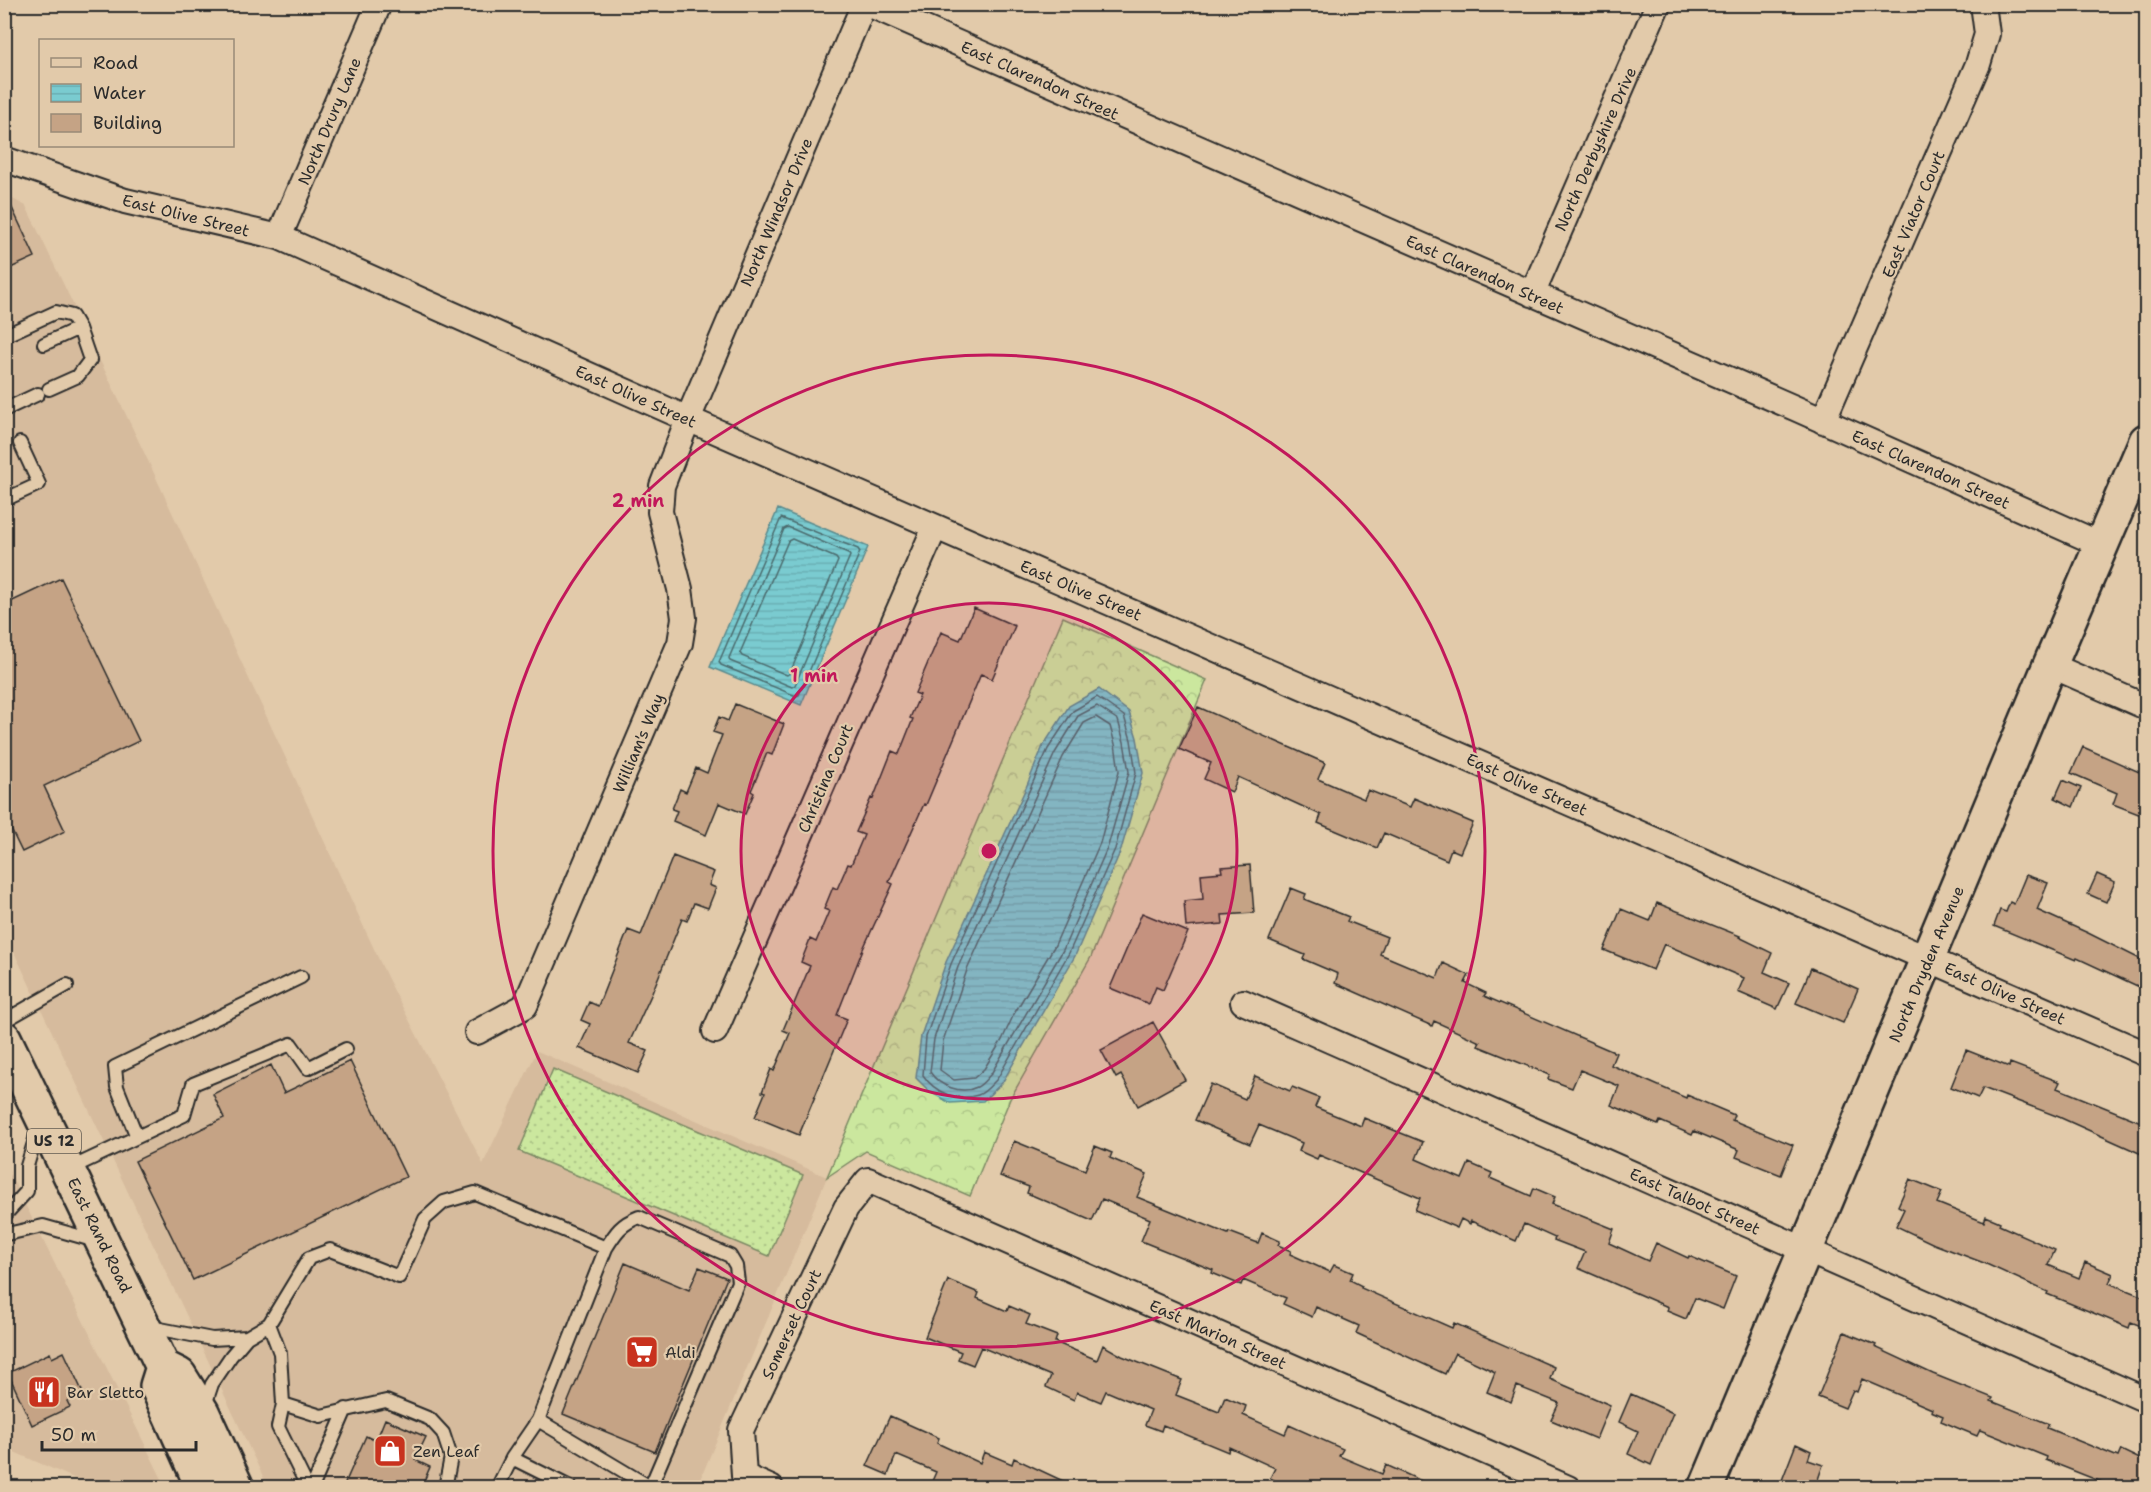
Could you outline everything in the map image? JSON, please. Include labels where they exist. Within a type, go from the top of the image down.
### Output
[{"type":"street","name":"North Drury Lane","points":[[279,237],[379,4]]},
{"type":"street","name":"East Clarendon Street","points":[[866,4],[2102,545]]},
{"type":"street","name":"North Windsor Drive","points":[[688,419],[866,4]]},
{"type":"street","name":"North Derbyshire Drive","points":[[1532,294],[1658,4]]},
{"type":"street","name":"East Viator Court","points":[[1823,421],[1978,64],[1987,34],[1983,4]]},
{"type":"street","name":"East Olive Street","points":[[4,159],[125,201],[279,237],[688,419],[2146,1054]]},
{"type":"street","name":"William's Way","points":[[477,1032],[525,1006],[680,643],[684,618],[680,589],[660,512],[662,486],[688,419]]},
{"type":"street","name":"North Dryden Avenue","points":[[1706,1488],[2146,441]]},
{"type":"street","name":"Christina Court","points":[[715,1031],[935,527]]},
{"type":"street","points":[[2050,665],[2146,707]]},
{"type":"street","name":"East Talbot Street","points":[[1243,1002],[2146,1400]]},
{"type":"street","name":"East Rand Road","points":[[4,1038],[163,1367],[179,1375],[202,1412],[237,1488]]},
{"type":"street","name":"Somerset Court","points":[[771,1488],[744,1476],[741,1430],[846,1208],[868,1180]]},
{"type":"street","name":"East Marion Street","points":[[868,1180],[1568,1488]]},
{"type":"street","name":"East Rand Road","points":[[163,1367],[157,1386],[203,1488]]},
{"type":"lane","points":[[4,336],[56,312],[72,316],[79,328],[90,360],[78,376],[4,410]]},
{"type":"lane","points":[[44,344],[79,328]]},
{"type":"lane","points":[[4,500],[39,484],[20,443]]},
{"type":"lane","points":[[137,1137],[117,1087],[115,1067],[301,977]]},
{"type":"lane","points":[[4,1021],[66,985]]},
{"type":"lane","points":[[68,1170],[184,1115],[193,1084],[291,1044],[308,1068],[346,1049]]},
{"type":"lane","points":[[4,1216],[27,1191],[27,1166],[42,1116]]},
{"type":"lane","points":[[202,1412],[212,1384],[247,1337],[269,1324],[309,1258],[330,1250],[399,1276],[425,1219],[444,1202],[475,1193],[606,1248]]},
{"type":"lane","points":[[496,1488],[512,1458],[538,1420],[606,1248],[625,1223],[639,1217],[730,1256],[736,1266],[738,1282],[650,1487],[538,1420]]},
{"type":"lane","points":[[7,1234],[43,1226],[104,1243]]},
{"type":"lane","points":[[269,1324],[280,1353],[283,1404],[278,1427],[310,1488]]},
{"type":"lane","points":[[143,1326],[212,1339],[247,1337]]},
{"type":"lane","points":[[283,1404],[321,1416],[386,1401],[430,1419],[443,1433],[451,1457],[445,1488]]},
{"type":"lane","points":[[310,1488],[346,1409]]},
{"type":"lane","points":[[512,1458],[572,1488]]},
{"type":"shaded area","points":[[5,195],[26,206],[152,469],[387,977],[483,1164],[537,1051],[827,1177],[697,1487],[268,1487],[5,933]]},
{"type":"shaded area","points":[[4,1162],[166,1487],[94,1487],[5,1448]]},
{"type":"green space","points":[[1063,617],[1207,680],[1091,957],[1010,1099],[970,1196],[866,1151],[827,1177]]},
{"type":"green space","points":[[553,1069],[803,1175],[769,1256],[519,1151]]},
{"type":"water","points":[[778,509],[868,547],[801,705],[710,667]]},
{"type":"water","points":[[1099,689],[1129,712],[1137,738],[1143,773],[1121,850],[1075,956],[1002,1083],[983,1101],[950,1103],[930,1092],[916,1078],[921,1036],[946,962],[1043,746],[1069,706]]},
{"type":"building","points":[[4,191],[35,257],[4,271]]},
{"type":"building","points":[[61,578],[139,741],[44,786],[65,831],[22,852],[4,815],[4,605]]},
{"type":"building","points":[[974,608],[1015,626],[992,679],[981,674],[926,805],[924,804],[889,882],[893,884],[863,949],[837,1015],[847,1019],[799,1135],[755,1117],[765,1093],[762,1092],[771,1069],[774,1071],[790,1033],[783,1030],[810,966],[801,962],[810,939],[816,942],[829,911],[824,909],[833,887],[837,889],[864,835],[856,832],[871,798],[873,799],[892,751],[899,754],[920,695],[915,693],[941,632],[960,640]]},
{"type":"building","points":[[735,704],[784,724],[772,755],[767,753],[751,791],[754,793],[745,814],[719,803],[706,835],[673,821],[677,811],[672,809],[680,789],[686,792],[696,768],[707,773],[722,735],[713,732],[719,717],[728,721]]},
{"type":"building","points":[[1198,707],[1325,763],[1318,779],[1364,799],[1368,790],[1410,807],[1414,798],[1473,823],[1460,853],[1451,849],[1447,860],[1384,833],[1377,848],[1318,823],[1321,815],[1238,777],[1232,792],[1204,779],[1211,763],[1179,749]]},
{"type":"building","points":[[2083,747],[2146,775],[2146,817],[2113,804],[2117,793],[2071,773]]},
{"type":"building","points":[[2063,780],[2081,788],[2073,807],[2055,798]]},
{"type":"building","points":[[673,856],[714,872],[709,885],[716,888],[708,908],[694,903],[687,921],[682,919],[629,1043],[648,1051],[638,1073],[579,1048],[590,1024],[581,1020],[589,1002],[598,1006],[628,930],[641,935]]},
{"type":"building","points":[[1250,865],[1254,913],[1222,915],[1223,924],[1186,927],[1184,901],[1203,899],[1201,874],[1222,872],[1221,867]]},
{"type":"building","points":[[2097,874],[2115,882],[2106,902],[2088,894]]},
{"type":"building","points":[[2026,875],[2048,883],[2037,910],[2146,962],[2146,990],[2077,958],[2076,960],[1994,926],[2000,910],[2006,912],[2010,902],[2014,904]]},
{"type":"building","points":[[1291,888],[1306,894],[1304,899],[1349,917],[1347,921],[1387,937],[1380,954],[1437,978],[1443,963],[1469,975],[1465,983],[1486,993],[1484,996],[1616,1053],[1611,1065],[1686,1098],[1687,1095],[1734,1115],[1732,1120],[1793,1145],[1781,1175],[1736,1157],[1739,1150],[1694,1131],[1692,1135],[1660,1121],[1658,1125],[1611,1105],[1619,1086],[1580,1070],[1572,1088],[1548,1079],[1550,1075],[1478,1046],[1480,1042],[1434,1021],[1432,1026],[1335,983],[1338,974],[1303,959],[1305,955],[1269,940]]},
{"type":"building","points":[[1657,903],[1740,936],[1772,953],[1764,972],[1789,983],[1777,1009],[1738,992],[1744,978],[1664,944],[1653,970],[1604,950],[1621,909],[1650,921]]},
{"type":"building","points":[[1142,913],[1188,932],[1163,990],[1156,987],[1149,1004],[1110,988]]},
{"type":"building","points":[[1811,968],[1858,989],[1843,1023],[1796,1003]]},
{"type":"building","points":[[1153,1022],[1185,1080],[1138,1106],[1121,1075],[1116,1078],[1101,1050]]},
{"type":"building","points":[[1966,1050],[2009,1067],[2010,1063],[2060,1082],[2057,1088],[2146,1124],[2146,1156],[2059,1117],[1983,1088],[1978,1098],[1951,1087]]},
{"type":"building","points":[[350,1061],[406,1177],[193,1280],[135,1161],[224,1118],[213,1094],[271,1065],[284,1093]]},
{"type":"building","points":[[1255,1076],[1290,1091],[1292,1087],[1319,1098],[1315,1107],[1361,1126],[1364,1118],[1423,1142],[1416,1159],[1462,1179],[1469,1163],[1492,1173],[1490,1178],[1531,1196],[1534,1188],[1555,1197],[1552,1204],[1614,1229],[1609,1243],[1648,1261],[1656,1243],[1736,1276],[1723,1309],[1695,1298],[1686,1319],[1667,1311],[1668,1307],[1578,1268],[1585,1252],[1554,1240],[1555,1238],[1524,1224],[1516,1241],[1471,1221],[1470,1224],[1461,1219],[1457,1228],[1415,1210],[1420,1198],[1319,1155],[1317,1159],[1299,1151],[1302,1143],[1259,1125],[1250,1144],[1195,1120],[1211,1084],[1245,1099]]},
{"type":"building","points":[[1014,1141],[1085,1170],[1095,1146],[1112,1153],[1110,1158],[1147,1174],[1137,1197],[1228,1234],[1229,1232],[1258,1243],[1262,1233],[1280,1241],[1278,1245],[1291,1251],[1290,1254],[1330,1272],[1334,1265],[1353,1273],[1350,1280],[1362,1286],[1361,1288],[1452,1328],[1454,1323],[1554,1367],[1550,1379],[1610,1405],[1596,1439],[1551,1420],[1559,1403],[1517,1386],[1511,1402],[1487,1392],[1495,1372],[1455,1353],[1445,1374],[1356,1333],[1359,1326],[1316,1307],[1312,1317],[1283,1304],[1286,1298],[1243,1280],[1241,1285],[1212,1273],[1213,1270],[1141,1241],[1150,1219],[1102,1199],[1092,1221],[1027,1193],[1029,1187],[1000,1176]]},
{"type":"building","points":[[1910,1179],[1942,1192],[1937,1203],[1984,1222],[1986,1216],[2000,1222],[1999,1225],[2055,1250],[2048,1265],[2079,1278],[2085,1262],[2113,1274],[2109,1283],[2146,1298],[2146,1328],[2131,1322],[2129,1328],[1896,1226],[1904,1209],[1898,1206]]},
{"type":"building","name":"Aldi","points":[[625,1263],[689,1290],[699,1267],[727,1278],[655,1452],[563,1414]]},
{"type":"building","points":[[948,1280],[979,1293],[977,1298],[1007,1311],[1009,1306],[1030,1315],[1026,1324],[1057,1336],[1055,1342],[1097,1360],[1103,1345],[1122,1356],[1182,1380],[1176,1395],[1219,1412],[1225,1397],[1246,1406],[1243,1415],[1285,1434],[1289,1425],[1343,1449],[1339,1456],[1382,1474],[1386,1465],[1437,1488],[1289,1488],[1270,1478],[1275,1468],[1229,1447],[1228,1452],[1163,1425],[1161,1431],[1145,1425],[1151,1410],[1106,1391],[1101,1402],[1077,1392],[1074,1400],[1046,1387],[1051,1376],[981,1347],[973,1365],[958,1359],[961,1352],[925,1337]]},
{"type":"building","points":[[1844,1332],[1876,1345],[1875,1347],[1933,1374],[1993,1398],[1991,1401],[2049,1424],[2047,1428],[2118,1457],[2121,1450],[2146,1462],[2146,1488],[2117,1488],[2046,1460],[2047,1457],[1980,1430],[1977,1436],[1941,1421],[1943,1416],[1931,1411],[1932,1409],[1862,1379],[1857,1392],[1853,1390],[1845,1408],[1818,1397]]},
{"type":"building","points":[[64,1352],[83,1393],[67,1401],[70,1407],[32,1425],[8,1373],[50,1353],[52,1358]]},
{"type":"building","points":[[1631,1394],[1673,1413],[1651,1465],[1628,1454],[1638,1431],[1619,1422]]},
{"type":"building","points":[[890,1416],[939,1438],[937,1443],[980,1463],[984,1452],[1012,1464],[1014,1458],[1078,1488],[929,1488],[936,1472],[896,1455],[888,1475],[867,1466]]},
{"type":"building","name":"Zen Leaf","points":[[385,1419],[426,1437],[415,1460],[430,1467],[421,1488],[343,1488],[366,1436],[376,1441]]},
{"type":"building","points":[[1796,1444],[1811,1451],[1808,1460],[1823,1465],[1815,1488],[1779,1488]]},
{"type":"place","name":"Aldi","points":[[642,1352]]},
{"type":"place","name":"Bar Sletto","points":[[44,1392]]},
{"type":"place","name":"Zen Leaf","points":[[390,1451]]}]
